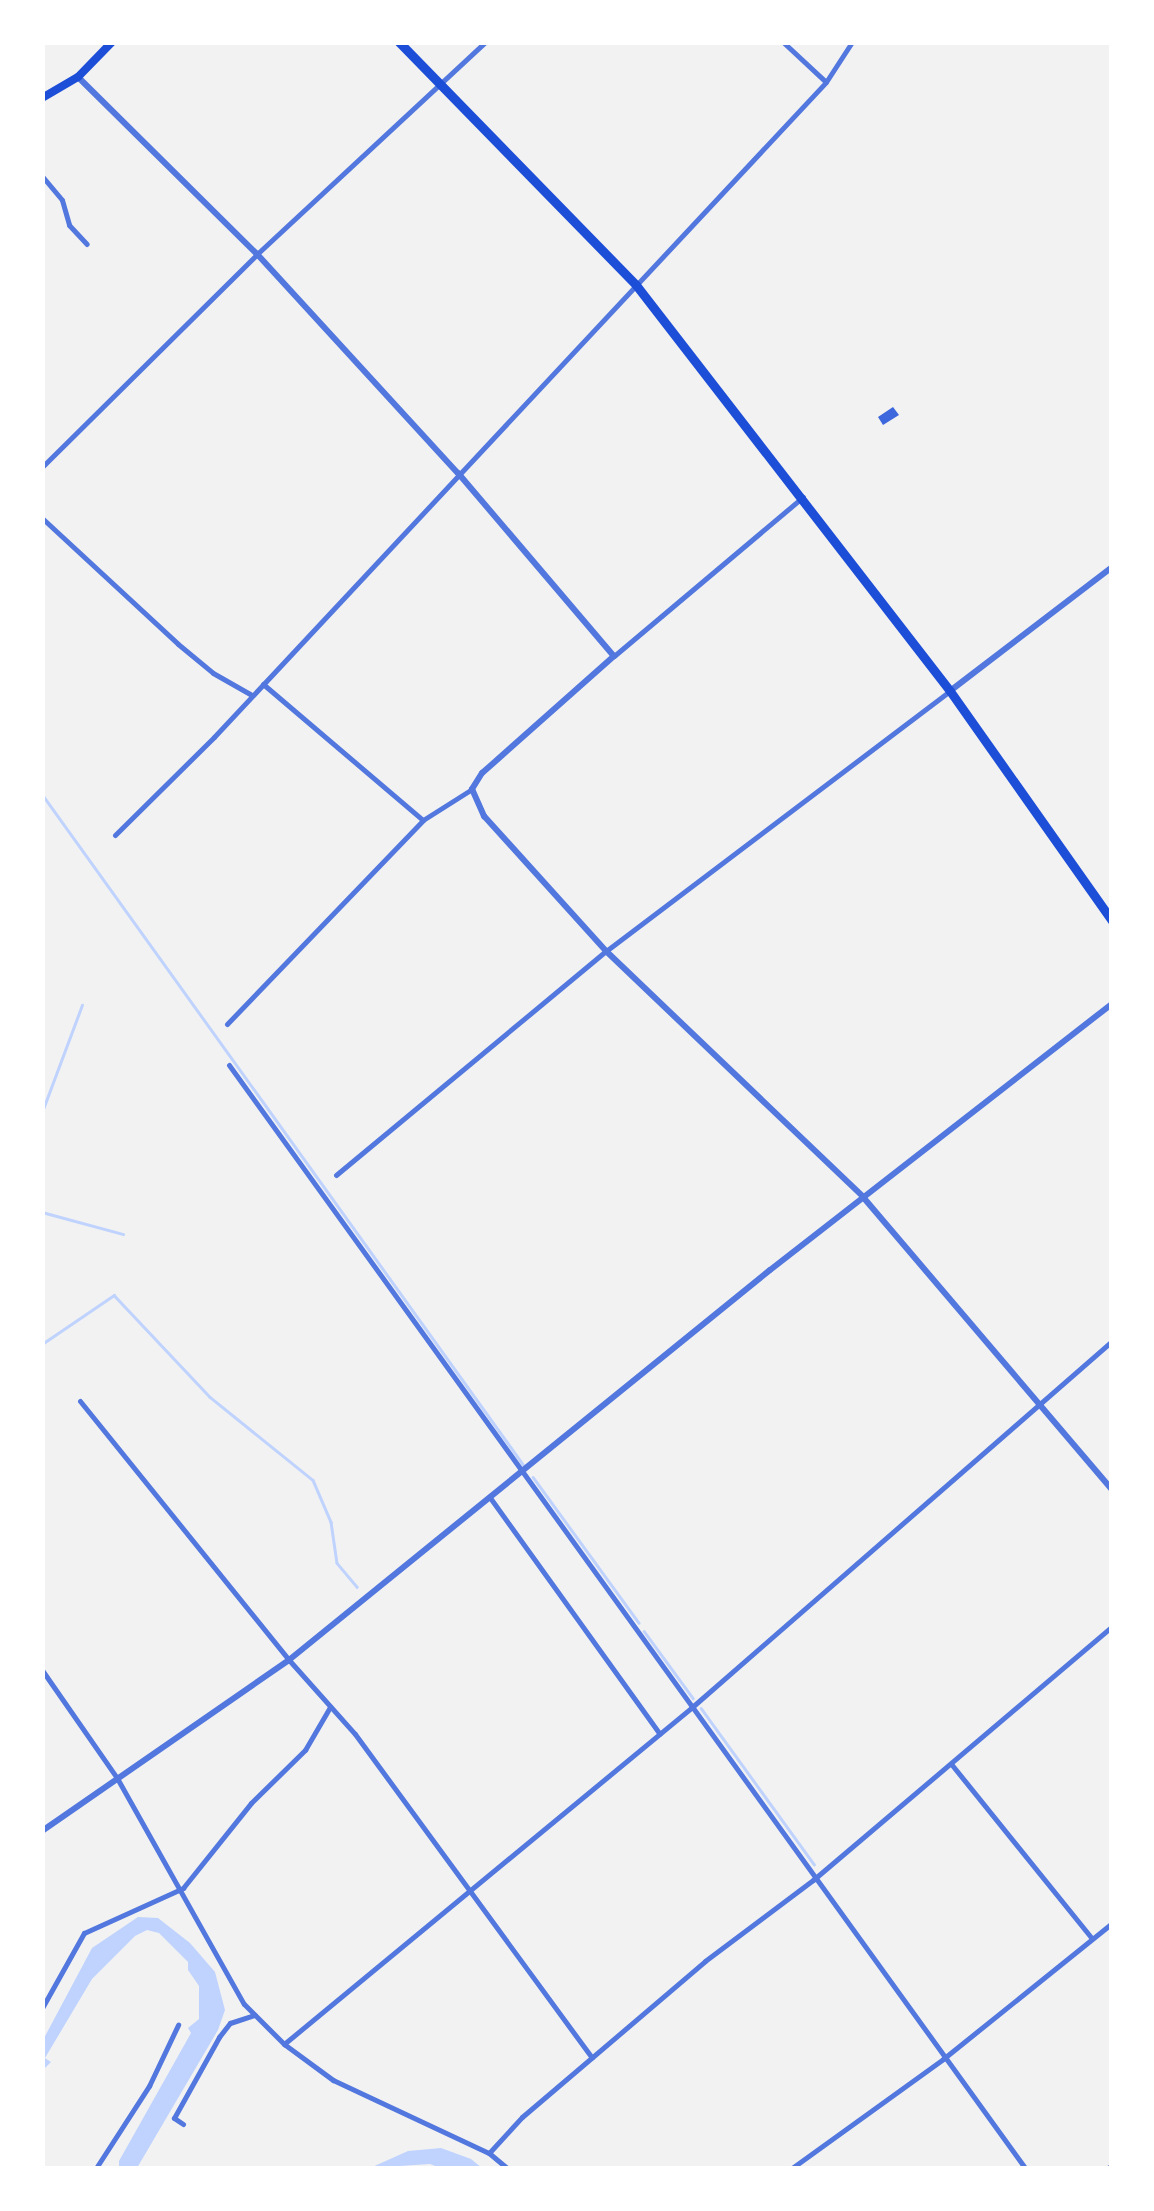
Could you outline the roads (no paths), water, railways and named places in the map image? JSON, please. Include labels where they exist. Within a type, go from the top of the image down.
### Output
[{"type":"main road","points":[[42,98],[78,76],[112,42]]},
{"type":"main road","points":[[400,42],[636,285],[950,692],[1112,921]]},
{"type":"street","points":[[42,467],[257,254],[485,42]]},
{"type":"street","points":[[782,42],[826,82]]},
{"type":"street","points":[[114,834],[214,737],[250,694],[826,82],[852,42]]},
{"type":"street","points":[[78,76],[257,254],[458,473],[614,656]]},
{"type":"street","points":[[42,176],[62,200],[69,224],[87,244]]},
{"type":"street","points":[[227,1024],[423,820],[472,790],[482,773],[614,656],[803,497]]},
{"type":"street","points":[[42,518],[190,654],[250,694]]},
{"type":"street","points":[[336,1175],[606,952],[1112,567]]},
{"type":"street","points":[[263,684],[423,820]]},
{"type":"street","points":[[472,790],[484,816],[606,952],[863,1197],[1112,1490]]},
{"type":"street","points":[[42,1831],[289,1660],[863,1197],[1112,1004]]},
{"type":"street","points":[[229,1065],[942,2059],[1025,2168]]},
{"type":"street","points":[[284,2044],[691,1708],[1112,1340]]},
{"type":"street","points":[[80,1401],[289,1660],[356,1734],[592,2058]]},
{"type":"street","points":[[491,1500],[660,1734]]},
{"type":"street","points":[[488,2153],[522,2116],[705,1961],[813,1880],[1112,1626]]},
{"type":"street","points":[[42,1670],[118,1778],[183,1888],[244,2004],[284,2044],[333,2080],[488,2153],[507,2168]]},
{"type":"street","points":[[42,2008],[84,1933],[183,1888],[250,1803],[305,1750],[330,1707]]},
{"type":"street","points":[[952,1764],[1092,1938]]},
{"type":"street","points":[[792,2168],[942,2059],[1112,1923]]},
{"type":"street","points":[[183,2124],[174,2118],[218,2037],[230,2024],[255,2015]]},
{"type":"street","points":[[96,2168],[148,2086],[178,2024]]},
{"type":"street","points":[[107,2154],[109,2168]]},
{"type":"water","points":[[138,1917],[158,1918],[190,1943],[215,1972],[225,2010],[218,2030],[137,2168],[119,2168],[119,2161],[191,2033],[188,2028],[199,2019],[199,1986],[188,1970],[188,1962],[159,1933],[147,1930],[135,1936],[92,1979],[45,2058],[51,2062],[43,2070],[43,2040],[92,1948]]},
{"type":"water","points":[[441,2148],[471,2159],[482,2168],[440,2168],[430,2164],[370,2168],[408,2151]]},
{"type":"waterway","points":[[42,794],[523,1464]]},
{"type":"waterway","points":[[42,1112],[82,1005]]},
{"type":"waterway","points":[[42,1212],[123,1234]]},
{"type":"waterway","points":[[42,1344],[114,1295],[210,1397],[313,1480],[331,1522],[337,1563],[357,1587]]},
{"type":"waterway","points":[[533,1477],[639,1623]]},
{"type":"waterway","points":[[644,1631],[693,1698]]},
{"type":"waterway","points":[[701,1708],[814,1864]]}]
